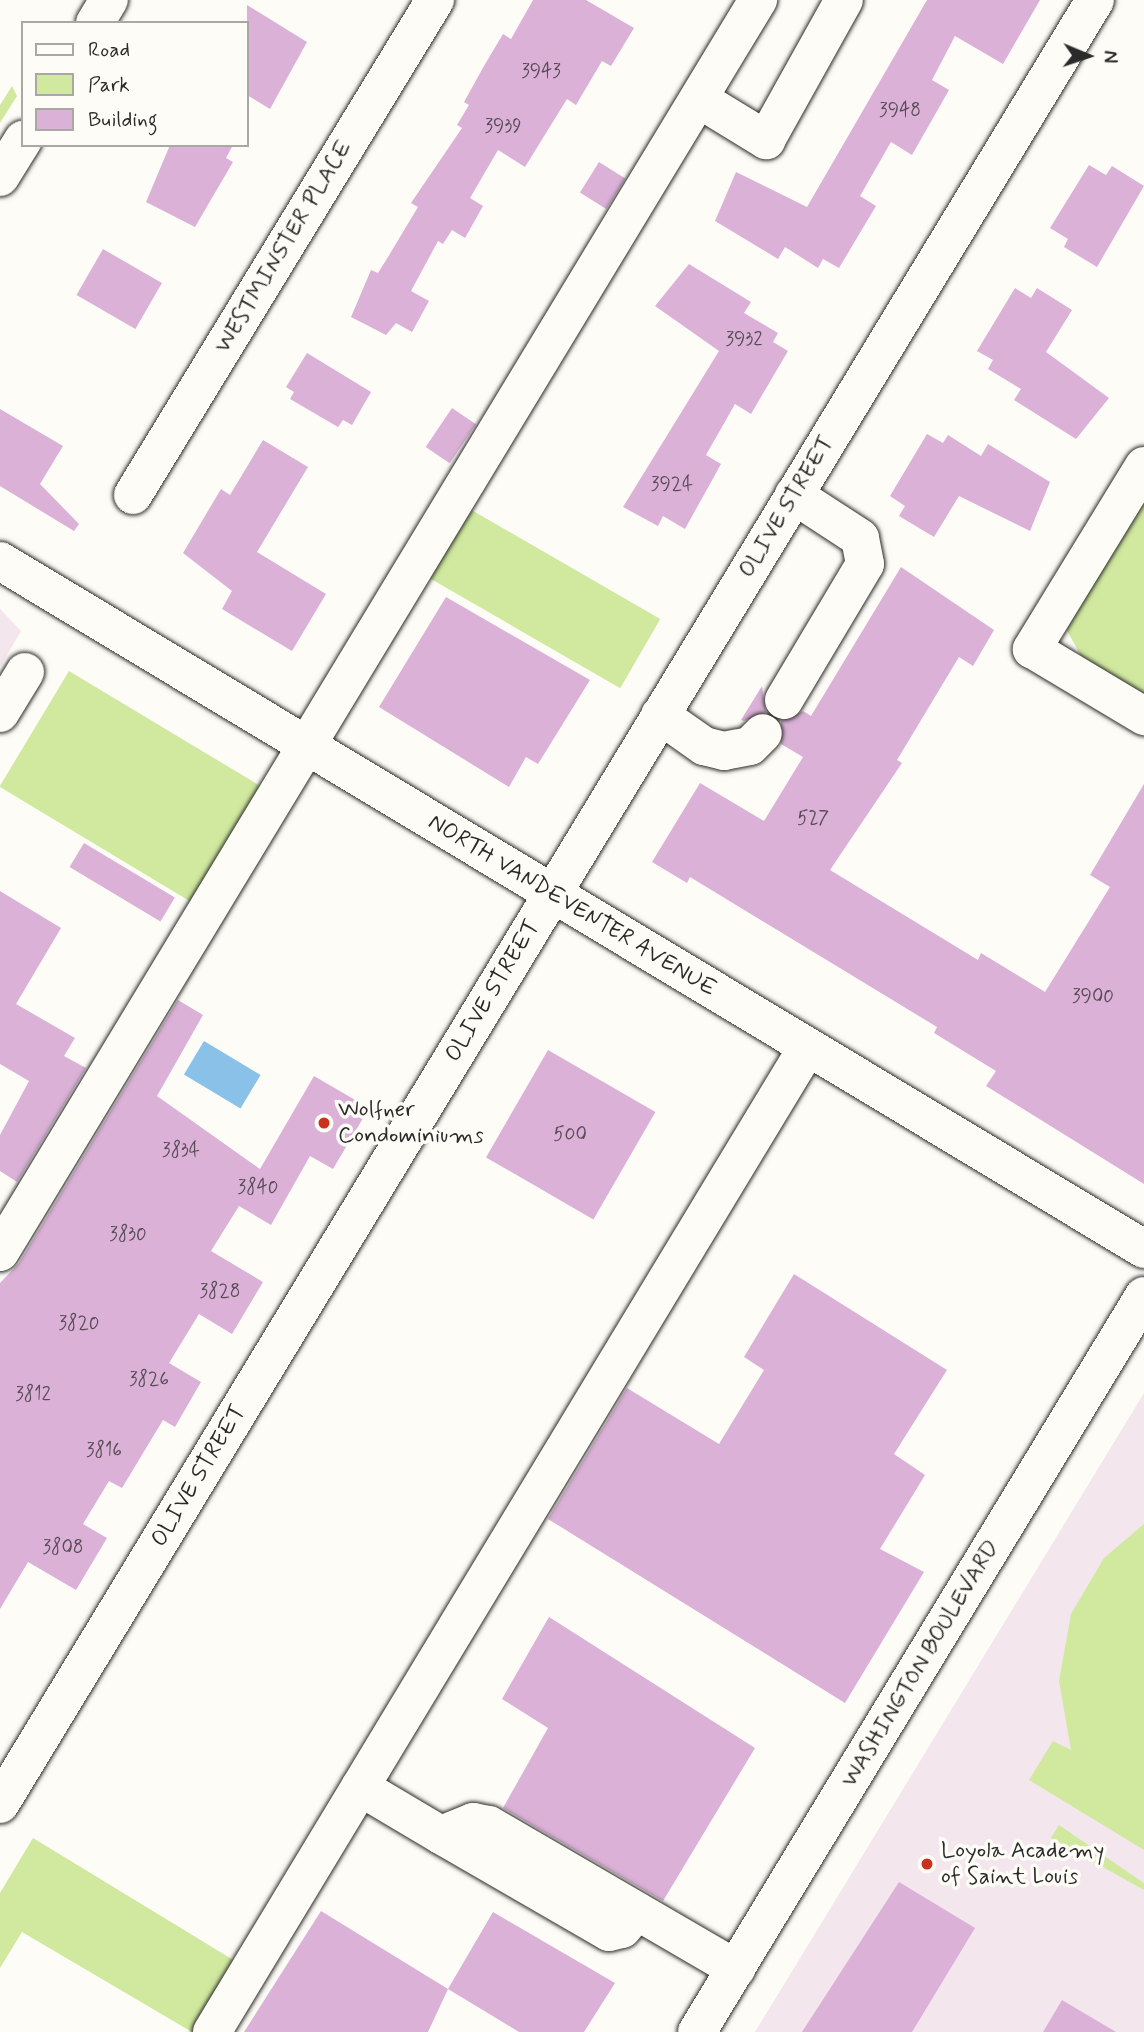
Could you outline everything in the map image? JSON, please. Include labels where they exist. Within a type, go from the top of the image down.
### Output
[{"type":"street","points":[[96,21],[108,0]]},
{"type":"street","name":"WESTMINSTER PLACE","points":[[133,495],[435,0]]},
{"type":"street","points":[[0,1252],[758,0]]},
{"type":"street","points":[[699,99],[766,140],[844,0]]},
{"type":"street","name":"OLIVE STREET","points":[[0,1804],[1095,0]]},
{"type":"street","points":[[0,177],[21,143]]},
{"type":"street","points":[[1144,466],[1032,649],[1144,716]]},
{"type":"street","points":[[784,700],[866,564],[860,538],[794,495]]},
{"type":"street","name":"NORTH VANDEVENTER AVENUE","points":[[0,561],[1144,1249]]},
{"type":"street","points":[[0,713],[25,672]]},
{"type":"street","points":[[660,715],[704,746],[724,751],[750,746],[763,733]]},
{"type":"street","points":[[212,2032],[807,1048]]},
{"type":"street","name":"WASHINGTON BOULEVARD","points":[[698,2032],[1144,1296]]},
{"type":"street","points":[[360,1787],[440,1835],[473,1822],[488,1825],[736,1969]]},
{"type":"shaded area","points":[[0,609],[21,631],[0,667]]},
{"type":"shaded area","points":[[1144,1393],[1144,2032],[755,2032],[897,1799]]},
{"type":"green space","points":[[12,86],[17,96],[0,123],[0,105]]},
{"type":"green space","points":[[1144,498],[1144,694],[1081,656],[1065,627]]},
{"type":"green space","points":[[468,508],[660,619],[620,688],[428,577]]},
{"type":"green space","points":[[69,671],[264,788],[195,904],[0,787]]},
{"type":"green space","points":[[1144,1524],[1144,1850],[1029,1780],[1053,1741],[1071,1750],[1059,1681],[1071,1614],[1104,1558]]},
{"type":"green space","points":[[1059,1825],[1144,1883],[1144,1890],[1051,1838]]},
{"type":"green space","points":[[33,1838],[235,1961],[192,2032],[22,1932],[0,1968],[0,1893]]},
{"type":"water","points":[[204,1041],[261,1075],[240,1108],[184,1074]]},
{"type":"building","points":[[533,0],[586,0],[634,28],[611,66],[602,61],[576,105],[567,99],[525,167],[498,150],[470,198],[483,206],[465,238],[452,230],[443,244],[438,241],[411,291],[429,301],[412,332],[396,323],[386,335],[351,317],[371,270],[378,273],[418,207],[411,203],[462,128],[457,125],[469,105],[464,102],[503,34],[511,39]]},
{"type":"building","points":[[927,0],[1040,0],[1003,64],[955,36],[932,80],[949,90],[912,155],[891,142],[860,196],[876,206],[839,268],[823,259],[818,268],[785,247],[778,259],[715,221],[736,172],[807,207]]},
{"type":"building","points":[[247,5],[307,42],[270,109],[248,96]]},
{"type":"building","points":[[169,147],[232,147],[226,158],[233,162],[195,227],[146,202]]},
{"type":"building","points":[[599,162],[625,178],[606,209],[580,193]]},
{"type":"building","points":[[1089,165],[1106,175],[1112,166],[1144,186],[1097,267],[1064,247],[1068,239],[1050,228]]},
{"type":"building","points":[[103,249],[162,283],[135,329],[76,295]]},
{"type":"building","points":[[689,264],[751,302],[744,313],[778,333],[773,342],[788,351],[751,414],[735,404],[706,455],[721,464],[685,529],[663,516],[658,526],[623,507],[719,351],[655,306]]},
{"type":"building","points":[[1015,288],[1031,298],[1037,288],[1072,310],[1046,352],[1109,398],[1076,439],[1014,400],[1021,389],[988,369],[993,360],[977,351]]},
{"type":"building","points":[[307,353],[371,392],[352,425],[343,420],[338,427],[290,399],[294,392],[286,387]]},
{"type":"building","points":[[452,408],[476,424],[450,463],[426,447]]},
{"type":"building","points":[[0,409],[63,446],[40,484],[79,524],[74,531],[0,486]]},
{"type":"building","points":[[927,434],[943,443],[948,435],[981,456],[988,444],[1050,482],[1030,531],[959,496],[934,537],[899,516],[905,506],[890,496]]},
{"type":"building","points":[[263,440],[308,467],[257,552],[326,594],[292,651],[222,609],[232,591],[183,553],[221,489],[230,495]]},
{"type":"building","points":[[901,567],[994,630],[973,666],[959,657],[897,760],[902,763],[830,870],[978,960],[981,953],[1045,992],[1110,887],[1090,875],[1144,784],[1144,1184],[986,1086],[996,1071],[934,1033],[937,1027],[690,877],[687,883],[652,862],[700,783],[764,821],[803,757],[781,744],[781,721],[803,711],[811,716]]},
{"type":"building","points":[[446,597],[590,680],[538,764],[526,757],[509,787],[379,707]]},
{"type":"building","points":[[762,686],[766,712],[741,720]]},
{"type":"building","points":[[84,843],[175,898],[160,922],[70,867]]},
{"type":"building","points":[[0,891],[61,928],[16,1004],[75,1038],[64,1056],[86,1068],[17,1182],[0,1171],[0,1135],[29,1081],[0,1064]]},
{"type":"building","points":[[178,1000],[203,1015],[157,1096],[260,1169],[314,1076],[369,1108],[333,1169],[310,1156],[271,1225],[239,1206],[211,1251],[263,1282],[232,1334],[199,1314],[169,1363],[201,1382],[175,1427],[163,1420],[122,1488],[109,1481],[83,1524],[107,1538],[76,1590],[28,1562],[0,1609],[0,1283],[19,1263]]},
{"type":"building","points":[[548,1050],[655,1112],[593,1219],[486,1157]]},
{"type":"building","points":[[794,1274],[947,1370],[894,1454],[925,1475],[880,1549],[924,1572],[845,1703],[548,1519],[627,1388],[719,1444],[764,1370],[744,1357]]},
{"type":"building","points":[[549,1617],[755,1748],[663,1901],[503,1808],[548,1728],[502,1699]]},
{"type":"building","points":[[899,1882],[975,1928],[912,2032],[802,2032]]},
{"type":"building","points":[[321,1911],[448,1989],[428,2032],[244,2032]]},
{"type":"building","points":[[493,1912],[615,1983],[584,2032],[519,2032],[448,1989]]},
{"type":"building","points":[[1062,2000],[1116,2032],[1043,2032]]},
{"type":"place","name":"Wolfner Condominiums","points":[[324,1123]]},
{"type":"place","name":"Loyola Academy of Saint Louis","points":[[927,1864]]}]
